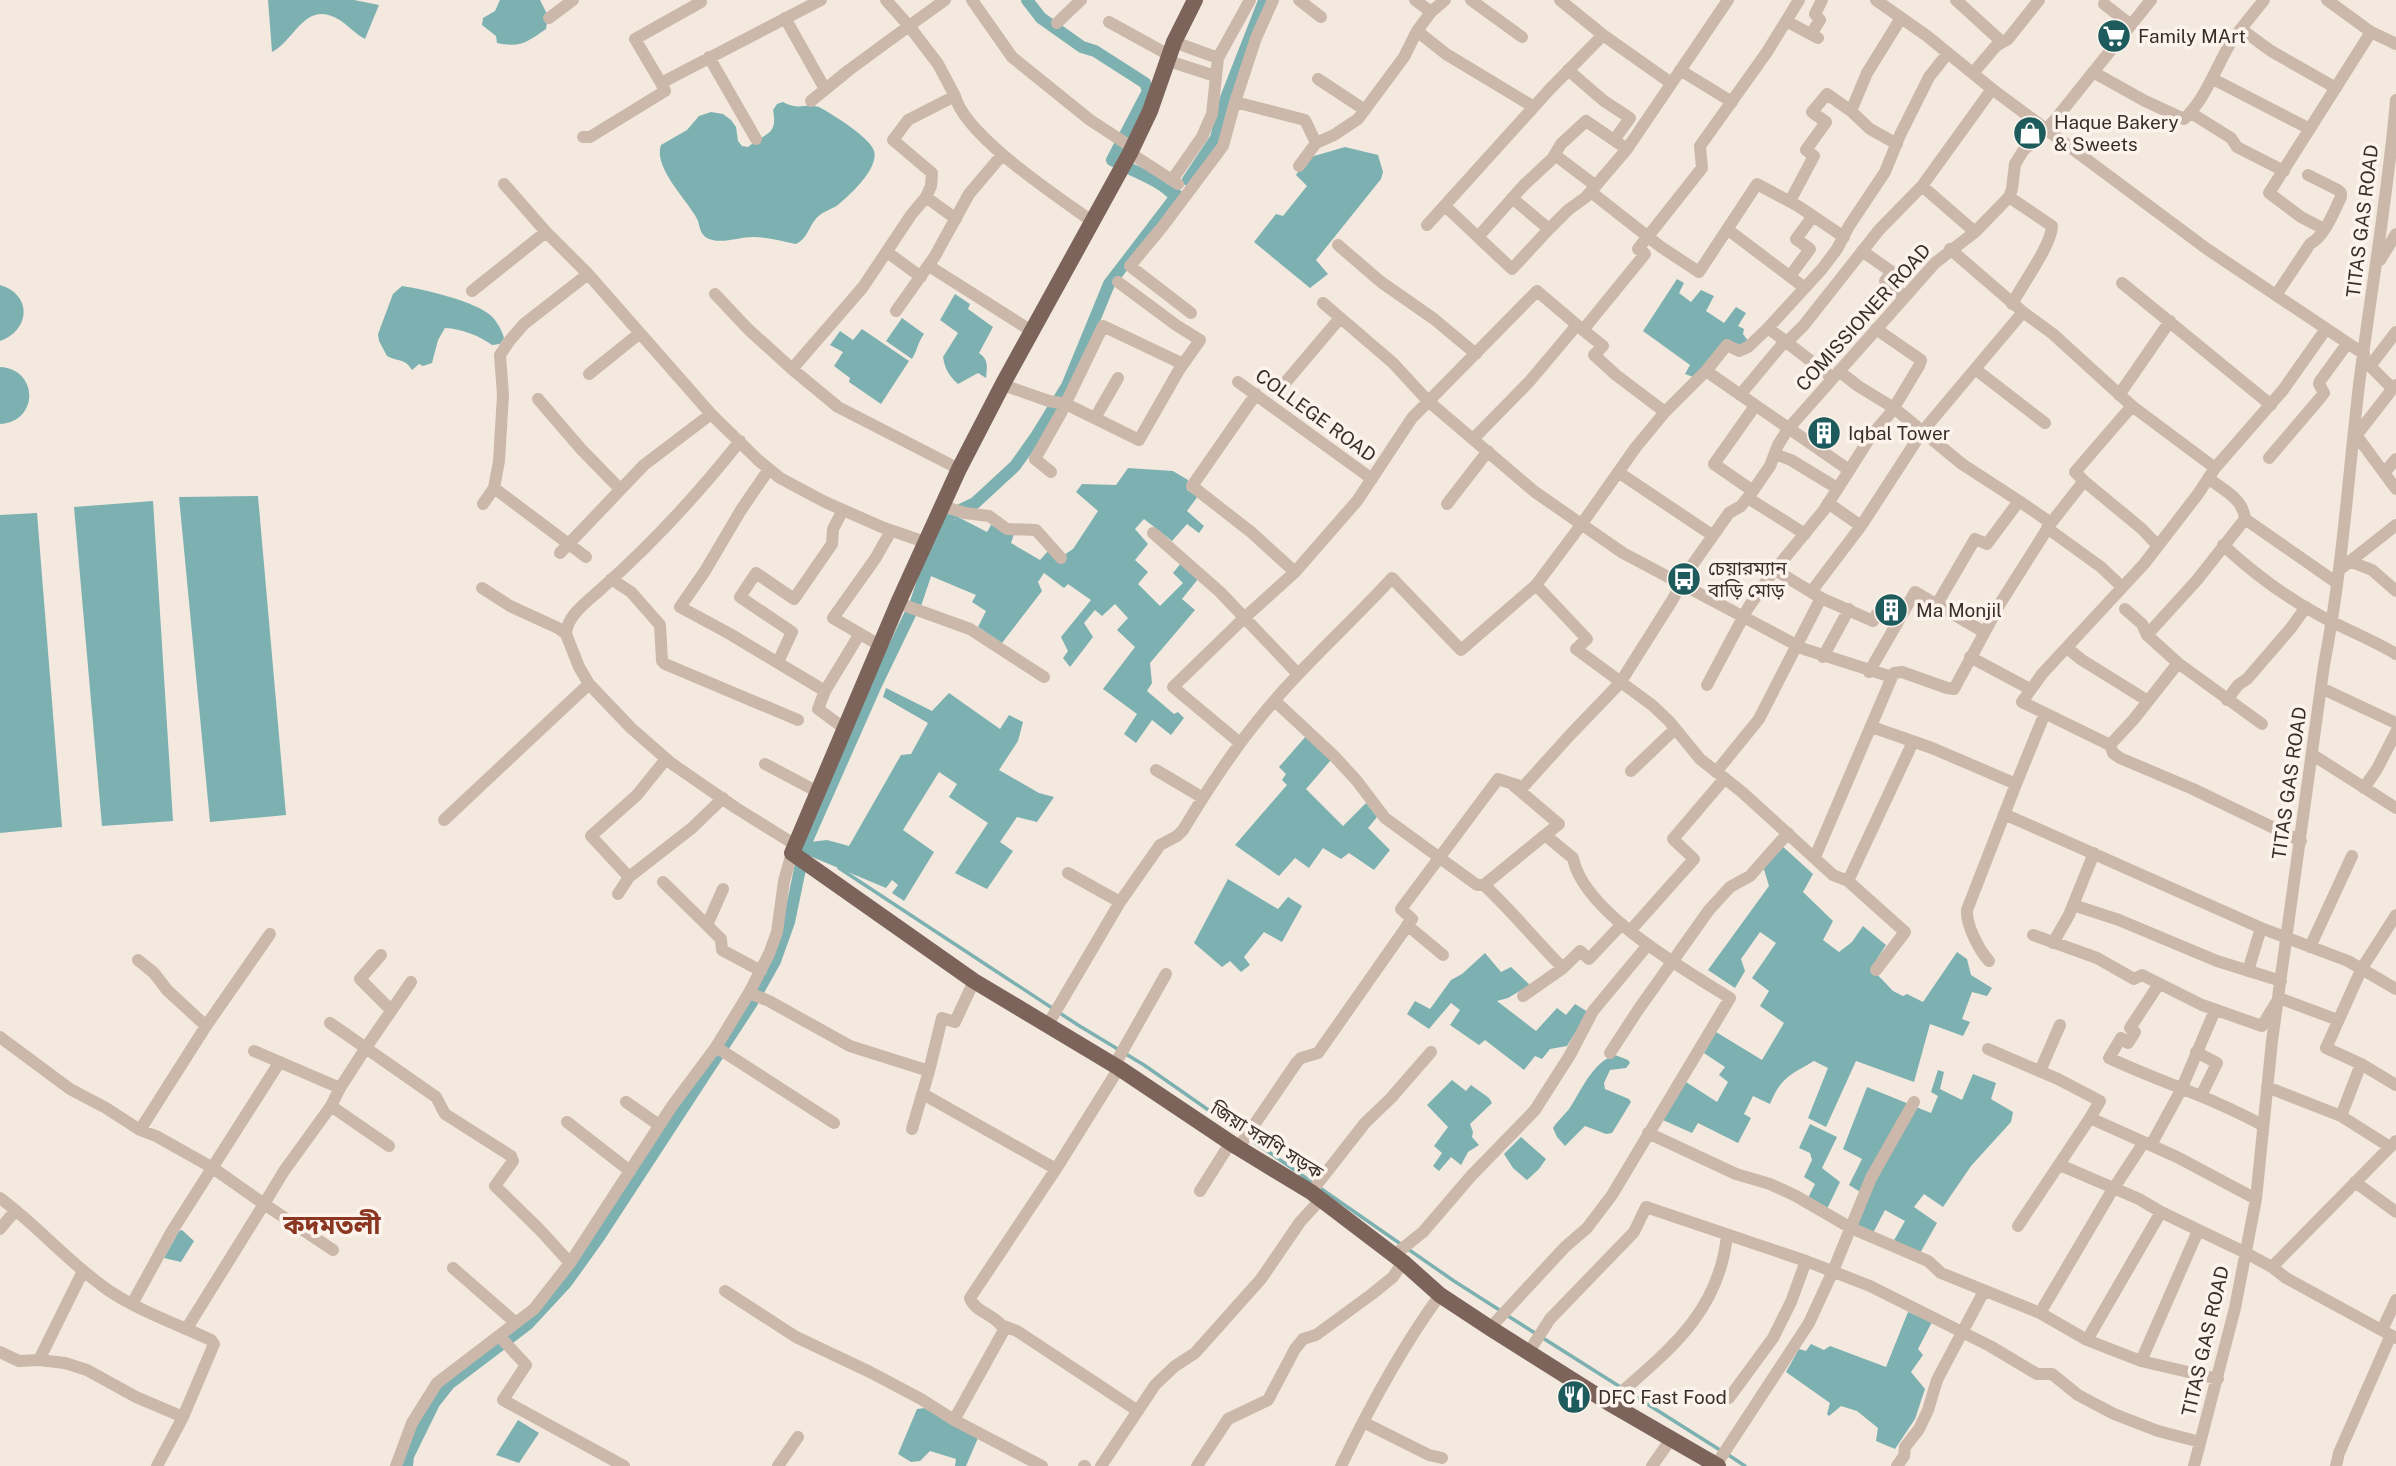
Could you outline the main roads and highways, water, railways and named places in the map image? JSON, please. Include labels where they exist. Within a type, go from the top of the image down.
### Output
[{"type":"main road","name":"জিয়া সরণি সড়ক","points":[[1195,0],[1150,111],[1127,148],[1116,181],[959,469],[946,507],[925,542],[901,604],[817,791],[794,851],[824,876],[974,981],[1117,1067],[1235,1146],[1316,1195],[1440,1295],[1528,1353],[1717,1466]]},
{"type":"water","points":[[268,0],[354,0],[379,5],[365,39],[338,19],[327,14],[317,14],[309,18],[272,52]]},
{"type":"water","points":[[500,0],[540,0],[548,16],[546,29],[523,43],[497,43],[496,36],[482,25],[483,18],[495,11]]},
{"type":"water","points":[[783,102],[794,106],[819,107],[859,133],[874,151],[868,173],[844,200],[816,218],[804,238],[796,244],[759,237],[720,241],[709,239],[701,232],[696,217],[666,173],[660,154],[661,145],[687,130],[699,116],[711,112],[723,114],[731,120],[736,127],[738,141],[742,146],[748,147],[769,133],[774,125],[773,110],[777,104]]},
{"type":"water","points":[[1345,147],[1378,155],[1383,172],[1381,179],[1316,260],[1328,274],[1310,288],[1254,242],[1276,214],[1283,216],[1307,186],[1296,175],[1307,158]]},
{"type":"water","points":[[1677,279],[1684,283],[1679,293],[1691,302],[1701,290],[1714,296],[1706,311],[1724,323],[1736,307],[1746,313],[1738,326],[1744,329],[1743,334],[1748,341],[1693,377],[1685,374],[1690,365],[1643,331]]},
{"type":"water","points":[[0,285],[18,296],[24,312],[18,329],[0,341]]},
{"type":"water","points":[[402,286],[446,296],[478,308],[495,320],[504,338],[500,344],[492,345],[470,333],[445,328],[438,340],[432,363],[423,366],[419,364],[412,370],[404,362],[387,356],[378,334],[393,294]]},
{"type":"water","points":[[955,294],[970,304],[968,309],[993,327],[979,353],[986,361],[986,378],[978,373],[958,384],[948,372],[943,357],[958,333],[940,320]]},
{"type":"water","points":[[902,318],[924,334],[912,359],[886,341]]},
{"type":"water","points":[[862,329],[909,361],[881,404],[849,382],[850,378],[834,366],[843,352],[830,345],[840,331],[853,340]]},
{"type":"water","points":[[0,367],[13,370],[22,376],[29,396],[22,415],[13,421],[0,424]]},
{"type":"water","points":[[1128,468],[1173,471],[1188,480],[1187,490],[1198,496],[1187,511],[1204,526],[1199,533],[1187,524],[1172,541],[1144,519],[1135,529],[1148,544],[1135,560],[1148,572],[1138,584],[1160,606],[1183,583],[1173,573],[1181,563],[1198,579],[1182,599],[1195,610],[1150,663],[1152,683],[1147,691],[1174,714],[1178,712],[1184,718],[1171,735],[1152,720],[1136,743],[1124,734],[1137,714],[1103,689],[1135,647],[1117,630],[1128,618],[1115,604],[1102,616],[1095,610],[1084,623],[1093,637],[1070,667],[1063,658],[1068,651],[1061,637],[1091,600],[1068,584],[1064,588],[1044,573],[1038,582],[1042,591],[1002,643],[978,627],[986,611],[972,602],[976,595],[926,574],[947,526],[958,517],[987,532],[991,525],[1014,534],[1011,543],[1040,560],[1048,551],[1064,555],[1073,549],[1098,511],[1076,492],[1082,484],[1116,485]]},
{"type":"water","points":[[258,496],[286,815],[210,822],[179,497]]},
{"type":"water","points":[[153,501],[173,821],[102,826],[74,507]]},
{"type":"water","points":[[37,513],[62,827],[0,833],[0,515]]},
{"type":"water","points":[[886,688],[932,711],[949,693],[1000,729],[1009,715],[1023,722],[1018,741],[999,770],[1039,793],[1054,797],[1037,822],[1017,817],[1000,842],[1013,851],[987,889],[955,873],[988,823],[949,797],[957,784],[939,772],[903,830],[934,852],[904,901],[892,893],[898,885],[892,880],[886,888],[805,854],[810,842],[827,840],[849,846],[901,755],[911,754],[928,723],[883,697]]},
{"type":"water","points":[[1307,735],[1331,760],[1306,789],[1343,826],[1366,803],[1377,817],[1368,828],[1390,850],[1374,870],[1349,853],[1341,859],[1323,848],[1309,868],[1295,858],[1279,876],[1235,845],[1287,785],[1282,780],[1286,774],[1279,767]]},
{"type":"water","points":[[1780,844],[1813,874],[1803,892],[1833,921],[1823,940],[1839,952],[1852,942],[1863,926],[1886,945],[1871,968],[1893,991],[1923,1002],[1957,952],[1967,959],[1971,975],[1992,988],[1987,996],[1972,992],[1962,1019],[1970,1022],[1963,1036],[1930,1024],[1914,1082],[1856,1061],[1826,1127],[1808,1118],[1828,1068],[1814,1061],[1787,1078],[1770,1104],[1753,1096],[1744,1114],[1751,1118],[1738,1143],[1698,1123],[1692,1133],[1663,1120],[1686,1082],[1717,1102],[1728,1082],[1719,1075],[1725,1067],[1704,1053],[1716,1032],[1762,1060],[1784,1023],[1760,1006],[1769,991],[1752,978],[1776,943],[1760,932],[1741,959],[1745,971],[1735,988],[1708,970],[1769,886],[1763,866]]},
{"type":"water","points":[[1228,879],[1278,909],[1288,897],[1302,906],[1282,942],[1264,932],[1244,957],[1250,965],[1241,972],[1230,961],[1222,967],[1194,943]]},
{"type":"water","points":[[1485,953],[1501,972],[1511,967],[1530,985],[1497,1001],[1536,1031],[1557,1008],[1566,1015],[1575,1004],[1588,1012],[1567,1046],[1550,1049],[1542,1059],[1535,1056],[1524,1070],[1485,1040],[1479,1045],[1450,1025],[1460,1010],[1451,1003],[1429,1029],[1407,1014],[1415,1001],[1430,1009],[1451,980],[1462,974]]},
{"type":"water","points":[[1615,1055],[1630,1063],[1626,1068],[1610,1070],[1604,1083],[1605,1089],[1631,1102],[1612,1133],[1606,1134],[1585,1126],[1565,1146],[1553,1128],[1594,1070]]},
{"type":"water","points":[[1938,1070],[1944,1072],[1940,1089],[1962,1100],[1973,1074],[1996,1083],[1991,1099],[2013,1112],[2011,1122],[1971,1166],[1943,1207],[1924,1194],[1914,1207],[1937,1223],[1920,1253],[1893,1242],[1905,1221],[1885,1210],[1873,1233],[1855,1226],[1871,1185],[1916,1107],[1931,1113],[1938,1096],[1931,1092]]},
{"type":"water","points":[[1452,1080],[1466,1091],[1471,1085],[1492,1103],[1470,1124],[1472,1137],[1479,1145],[1468,1152],[1461,1165],[1451,1157],[1439,1171],[1433,1166],[1442,1153],[1434,1146],[1448,1127],[1427,1105]]},
{"type":"water","points":[[1867,1087],[1909,1104],[1862,1193],[1849,1185],[1862,1159],[1843,1149]]},
{"type":"water","points":[[1810,1124],[1837,1137],[1822,1168],[1840,1182],[1827,1209],[1808,1198],[1815,1184],[1804,1177],[1812,1160],[1810,1153],[1799,1148]]},
{"type":"water","points":[[1521,1137],[1546,1159],[1527,1180],[1513,1168],[1504,1154]]},
{"type":"water","points":[[182,1230],[194,1241],[181,1262],[164,1258],[179,1231]]},
{"type":"water","points":[[1908,1312],[1932,1322],[1918,1349],[1923,1355],[1911,1372],[1925,1389],[1915,1419],[1895,1449],[1876,1441],[1878,1428],[1857,1411],[1841,1406],[1829,1416],[1827,1414],[1830,1403],[1786,1372],[1799,1349],[1806,1351],[1811,1344],[1824,1350],[1830,1346],[1886,1367]]},
{"type":"water","points":[[925,1408],[978,1438],[966,1466],[955,1466],[956,1459],[930,1451],[920,1461],[911,1462],[898,1454],[917,1409]]},
{"type":"water","points":[[518,1420],[539,1433],[519,1463],[496,1455]]},
{"type":"waterway","points":[[1027,0],[1041,18],[1082,47],[1095,51],[1145,83],[1148,91],[1112,160],[1155,181],[1175,197]]},
{"type":"waterway","points":[[1188,180],[1216,138],[1226,98],[1264,1]]},
{"type":"waterway","points":[[407,1466],[408,1456],[434,1403],[449,1384],[528,1324],[566,1283],[751,1004],[775,961],[789,922],[805,845],[916,602],[935,546],[950,515],[975,503],[1015,466],[1037,435],[1067,386],[1109,284],[1177,195]]},
{"type":"waterway","points":[[839,868],[1078,1025],[1144,1065],[1313,1183]]},
{"type":"waterway","points":[[1320,1188],[1501,1311]]},
{"type":"waterway","points":[[1508,1316],[1720,1450]]},
{"type":"waterway","points":[[1727,1454],[1745,1466]]},
{"type":"place","name":"Family MArt","points":[[2114,36]]},
{"type":"place","name":"Haque Bakery & Sweets","points":[[2030,133]]},
{"type":"place","name":"Iqbal Tower","points":[[1824,433]]},
{"type":"place","name":"চেয়ারম্যান বাড়ি মোড়","points":[[1684,579]]},
{"type":"place","name":"Ma Monjil","points":[[1891,610]]},
{"type":"place","name":"DFC Fast Food","points":[[1574,1397]]},
{"type":"district","name":"কদমতলী","points":[[332,1225]]}]
